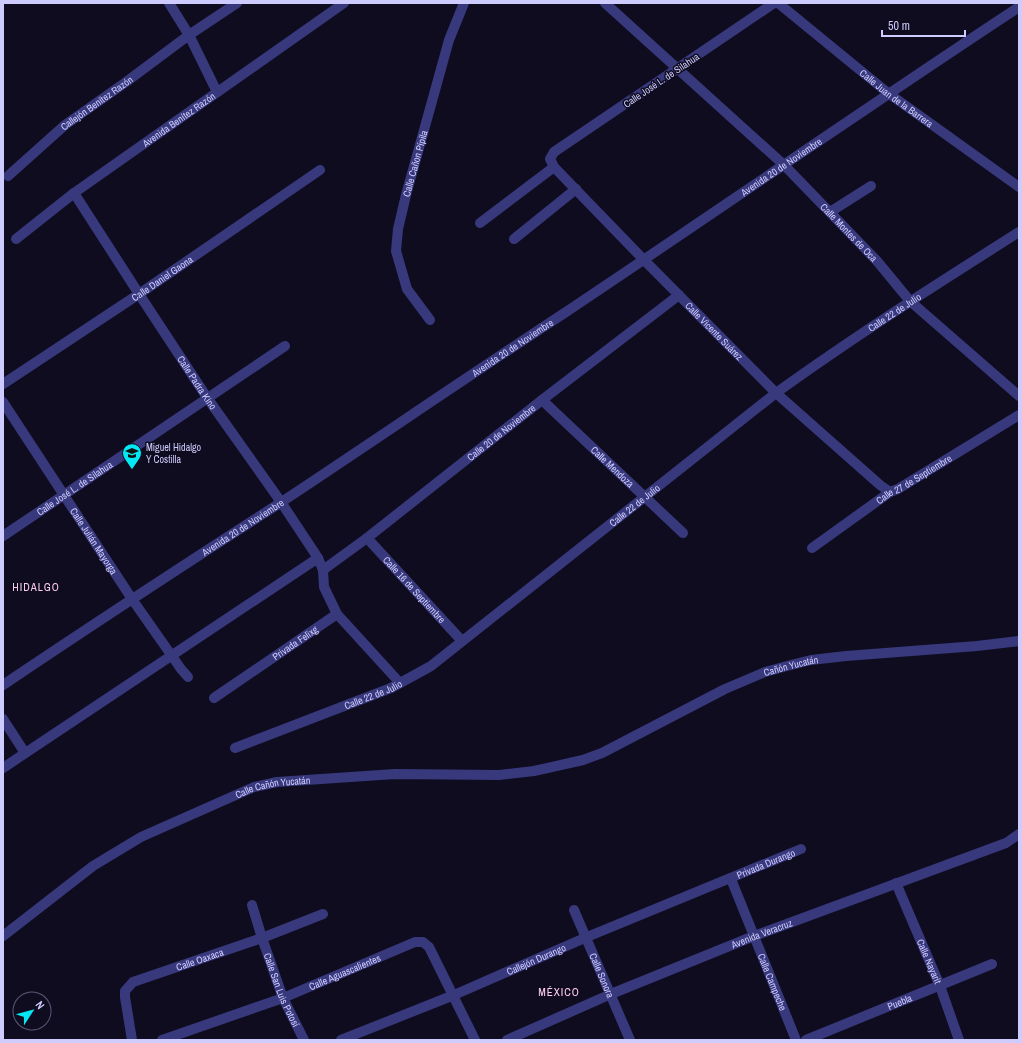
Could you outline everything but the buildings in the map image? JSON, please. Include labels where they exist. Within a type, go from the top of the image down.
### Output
[{"type":"street","points":[[169,3],[189,34],[217,92]]},
{"type":"street","name":"Callejón Benítez Razón","points":[[8,176],[65,125],[126,82],[189,34],[238,3]]},
{"type":"street","name":"Avenida Benítez Razón","points":[[16,239],[74,193],[344,3]]},
{"type":"street","name":"Calle Cañon Pípila","points":[[430,320],[407,289],[396,252],[396,244],[406,195],[449,40],[464,3]]},
{"type":"street","name":"Calle Montes de Oca","points":[[605,3],[784,165],[877,262],[910,301],[1019,396]]},
{"type":"street","name":"Calle José L. de Silahua","points":[[480,223],[552,163],[554,152],[774,3]]},
{"type":"street","name":"Calle Juan de la Barrera","points":[[778,3],[888,93],[1019,187]]},
{"type":"street","name":"Avenida 20 de Noviembre","points":[[3,685],[644,260],[888,93],[1019,7]]},
{"type":"street","name":"Calle Vicente Suárez","points":[[552,163],[644,260],[776,393],[880,485],[890,492]]},
{"type":"street","name":"Calle Daniel Gaona","points":[[3,384],[139,294],[320,170]]},
{"type":"street","points":[[830,212],[872,186]]},
{"type":"street","points":[[514,239],[576,189]]},
{"type":"street","name":"Calle Padra Kino","points":[[74,193],[208,399],[281,502],[318,558],[323,570]]},
{"type":"street","name":"Calle 22 de Julio","points":[[235,748],[400,683],[431,666],[776,393],[833,352],[1019,232]]},
{"type":"street","name":"Calle 20 de Noviembre","points":[[323,570],[368,538],[542,400],[679,295]]},
{"type":"street","name":"Calle José L. de Silahua","points":[[3,536],[285,346]]},
{"type":"street","name":"Calle Mendoza","points":[[542,400],[683,533]]},
{"type":"street","name":"Calle Julián Mayorga","points":[[3,402],[132,599],[188,677]]},
{"type":"street","name":"Calle 27 de Septiembre","points":[[812,548],[890,492],[898,489],[1019,415]]},
{"type":"street","name":"Calle 16 de Septiembre","points":[[368,538],[462,642]]},
{"type":"street","points":[[3,768],[318,558]]},
{"type":"street","points":[[323,570],[324,586],[337,614],[400,683]]},
{"type":"street","name":"Privada Felixg","points":[[214,698],[337,614]]},
{"type":"street","name":"Cañón Yucatán","points":[[583,760],[602,753],[725,689],[765,672],[787,666],[825,659],[969,647],[1019,641]]},
{"type":"street","points":[[3,719],[25,753]]},
{"type":"street","name":"Calle Cañón Yucatán","points":[[3,936],[93,866],[141,837],[254,787],[277,782],[395,774],[499,775],[534,771],[583,760]]},
{"type":"street","name":"Avenida Veracruz","points":[[507,1040],[611,994],[754,936],[1006,843],[1019,834]]},
{"type":"street","name":"Privada Durango","points":[[731,879],[801,849]]},
{"type":"street","name":"Calle Campeche","points":[[731,879],[796,1040]]},
{"type":"street","name":"Callejón Durango","points":[[341,1040],[454,995],[587,937],[731,879]]},
{"type":"street","name":"Calle Nayarit","points":[[896,883],[940,986],[959,1040]]},
{"type":"street","name":"Calle San Luis Potosí","points":[[252,905],[283,998],[304,1040]]},
{"type":"street","name":"Calle Sonora","points":[[574,910],[587,937],[630,1040]]},
{"type":"street","name":"Calle Oaxaca","points":[[132,1040],[125,991],[133,982],[262,938],[323,914]]},
{"type":"street","name":"Calle Aguascalientes","points":[[162,1040],[283,998],[415,942],[423,942],[429,947],[475,1040]]},
{"type":"street","name":"Puebla","points":[[806,1040],[992,964]]},
{"type":"place","name":"Miguel Hidalgo Y Costilla","points":[[132,470]]},
{"type":"district","name":"HIDALGO","points":[[36,587]]},
{"type":"district","name":"MÉXICO","points":[[559,992]]}]
